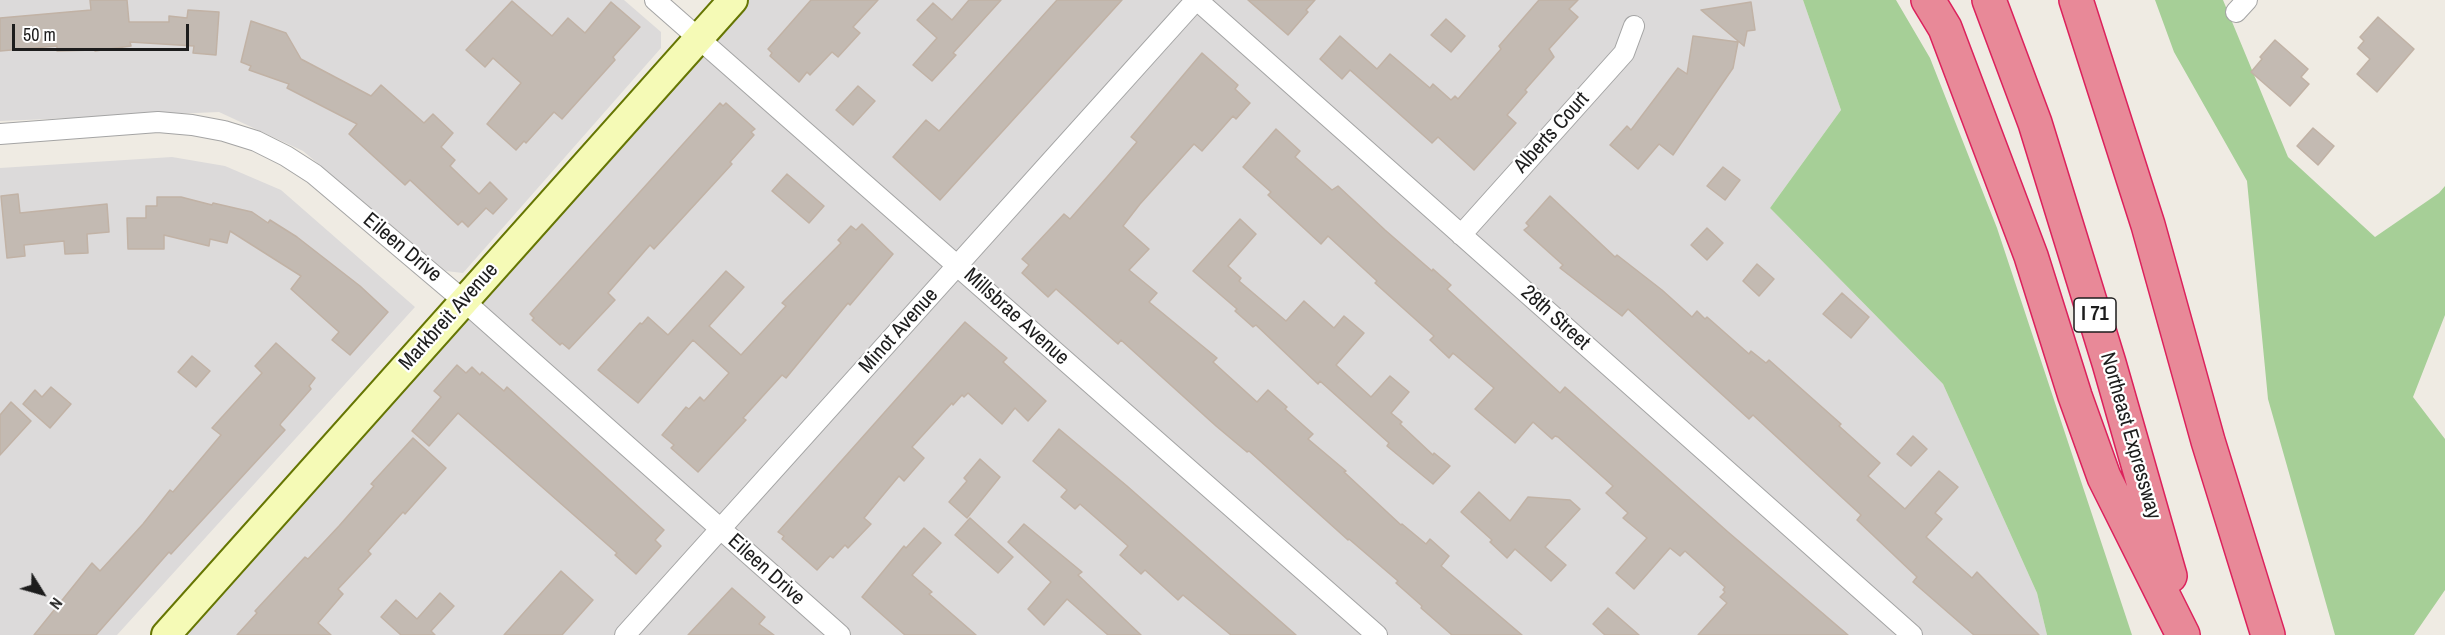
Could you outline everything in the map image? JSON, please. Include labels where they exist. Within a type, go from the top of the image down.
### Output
[{"type":"highway","points":[[1928,0],[1945,28],[2031,255],[2104,477],[2185,635]]},
{"type":"highway","name":"Northeast Expressway","points":[[1989,0],[2035,123],[2109,363],[2185,635]]},
{"type":"highway","points":[[2076,0],[2148,225],[2208,441],[2268,635]]},
{"type":"street","name":"Millsbrae Avenue","points":[[655,0],[1377,635]]},
{"type":"street","name":"Markbreit Avenue","points":[[166,635],[733,0]]},
{"type":"street","name":"28th Street","points":[[1197,0],[1912,635]]},
{"type":"street","name":"Minot Avenue","points":[[625,635],[1197,0]]},
{"type":"street","name":"Alberts Court","points":[[1461,235],[1624,53],[1635,26]]},
{"type":"street","name":"Eileen Drive","points":[[0,134],[158,122],[192,124],[256,141],[286,156],[314,174],[464,301],[840,635]]},
{"type":"shaded area","points":[[0,0],[624,0],[661,32],[661,48],[463,273],[446,271],[303,151],[219,112],[0,121]]},
{"type":"shaded area","points":[[733,0],[1803,0],[1841,110],[1770,208],[1943,384],[2037,593],[2047,635],[166,635]]},
{"type":"shaded area","points":[[172,157],[225,166],[281,190],[415,307],[117,635],[0,635],[0,168]]},
{"type":"green space","points":[[1803,0],[1896,0],[1930,58],[1997,228],[2132,635],[2047,635],[2037,593],[1943,384],[1770,208],[1841,110]]},
{"type":"green space","points":[[2155,0],[2223,0],[2288,157],[2375,237],[2439,193],[2445,186],[2445,315],[2413,397],[2445,439],[2445,590],[2414,635],[2335,635],[2268,399],[2247,181],[2174,52]]},
{"type":"building","points":[[90,0],[127,0],[129,22],[169,22],[169,16],[187,18],[188,10],[219,12],[216,55],[193,53],[194,46],[130,42],[131,46],[95,51],[57,51],[57,46],[0,51],[0,18],[91,10]]},
{"type":"building","points":[[811,0],[878,0],[853,27],[860,33],[838,57],[832,52],[810,75],[807,72],[799,82],[770,56],[772,53],[768,49]]},
{"type":"building","points":[[969,0],[1001,0],[953,53],[956,55],[932,81],[913,65],[937,38],[917,20],[933,3],[952,20]]},
{"type":"building","points":[[1057,0],[1122,0],[940,200],[893,157],[926,120],[939,131]]},
{"type":"building","points":[[1248,0],[1315,0],[1288,35]]},
{"type":"building","points":[[1539,0],[1578,0],[1569,9],[1578,17],[1549,49],[1554,57],[1507,115],[1516,123],[1474,170],[1438,137],[1432,143],[1350,70],[1342,79],[1320,59],[1340,36],[1377,69],[1390,54],[1430,88],[1433,84],[1451,100],[1455,96],[1458,99],[1501,49],[1499,46]]},
{"type":"building","points":[[512,1],[552,36],[568,18],[585,33],[611,2],[640,27],[613,57],[615,60],[562,119],[554,112],[526,143],[524,141],[516,150],[487,124],[521,83],[493,58],[485,67],[466,50]]},
{"type":"building","points":[[1751,2],[1755,30],[1747,31],[1744,46],[1701,10]]},
{"type":"building","points":[[2378,17],[2414,49],[2377,92],[2357,74],[2370,59],[2358,48],[2364,41],[2360,37]]},
{"type":"building","points":[[1446,19],[1465,36],[1451,52],[1431,35]]},
{"type":"building","points":[[251,21],[286,33],[301,59],[371,96],[381,85],[424,123],[433,114],[453,133],[441,147],[455,160],[450,166],[479,194],[490,182],[507,199],[493,214],[486,208],[468,227],[462,221],[458,225],[410,180],[405,185],[349,134],[357,124],[287,88],[289,84],[249,70],[251,66],[241,62]]},
{"type":"building","points":[[1693,36],[1738,42],[1733,68],[1673,155],[1659,144],[1638,169],[1610,145],[1627,126],[1631,130],[1678,68],[1687,74]]},
{"type":"building","points":[[2275,40],[2308,69],[2301,77],[2309,84],[2290,106],[2251,72]]},
{"type":"building","points":[[1202,53],[1238,85],[1235,89],[1250,103],[1236,119],[1233,116],[1202,151],[1194,144],[1123,226],[1149,249],[1129,270],[1157,293],[1149,302],[1217,358],[1213,362],[1257,402],[1268,390],[1313,434],[1308,439],[1346,471],[1344,472],[1401,525],[1426,544],[1430,539],[1449,556],[1441,566],[1522,635],[1452,635],[1396,583],[1398,581],[1348,540],[1249,451],[1247,452],[1216,426],[1121,340],[1118,344],[1056,289],[1048,297],[1022,273],[1029,265],[1022,259],[1064,214],[1070,219],[1107,177],[1137,142],[1131,137]]},
{"type":"building","points":[[858,86],[875,101],[853,125],[836,110]]},
{"type":"building","points":[[720,103],[723,106],[726,103],[755,129],[751,132],[754,135],[730,162],[732,164],[654,249],[650,245],[608,293],[615,300],[569,349],[562,343],[560,345],[532,320],[534,318],[530,314]]},
{"type":"building","points":[[2313,128],[2334,146],[2318,165],[2297,146]]},
{"type":"building","points":[[1276,129],[1300,151],[1295,157],[1332,190],[1338,186],[1385,230],[1451,285],[1447,289],[1560,393],[1565,387],[1848,635],[1698,635],[1727,603],[1720,597],[1725,592],[1723,590],[1725,587],[1685,551],[1680,556],[1670,548],[1634,589],[1616,573],[1647,538],[1623,518],[1628,513],[1606,493],[1613,486],[1558,437],[1555,436],[1552,439],[1533,422],[1515,443],[1475,409],[1494,388],[1453,353],[1449,358],[1430,340],[1434,336],[1375,283],[1377,281],[1328,236],[1321,244],[1268,195],[1271,192],[1243,167]]},
{"type":"building","points":[[1723,167],[1740,180],[1725,200],[1707,186]]},
{"type":"building","points":[[787,174],[824,206],[809,223],[772,191]]},
{"type":"building","points":[[18,194],[20,213],[107,204],[109,232],[87,234],[88,253],[65,254],[64,241],[24,245],[25,256],[7,258],[1,196]]},
{"type":"building","points":[[1550,196],[1615,257],[1617,255],[1662,290],[1692,317],[1697,311],[1749,354],[1751,351],[1766,363],[1769,360],[1841,424],[1839,426],[1880,463],[1868,476],[1905,509],[1939,471],[1958,487],[1935,513],[1942,519],[1926,537],[1972,578],[1977,572],[2039,635],[1974,635],[1913,582],[1917,577],[1857,520],[1861,515],[1753,415],[1749,419],[1628,309],[1622,316],[1560,268],[1563,265],[1524,230],[1529,226],[1526,223]]},
{"type":"building","points":[[157,197],[181,197],[212,205],[213,203],[252,212],[268,223],[270,220],[297,237],[360,286],[388,312],[350,355],[332,340],[339,332],[291,289],[301,276],[230,231],[227,243],[210,239],[209,246],[164,235],[164,249],[128,249],[127,218],[146,218],[146,206],[157,206]]},
{"type":"building","points":[[1240,219],[1256,234],[1228,266],[1241,278],[1239,281],[1286,321],[1304,301],[1334,328],[1344,316],[1364,333],[1336,365],[1371,397],[1390,376],[1409,392],[1391,413],[1433,455],[1434,453],[1450,466],[1433,484],[1387,446],[1389,443],[1320,381],[1318,384],[1256,325],[1253,327],[1235,311],[1237,309],[1193,271]]},
{"type":"building","points":[[862,224],[893,254],[850,305],[848,303],[786,378],[782,375],[743,418],[746,420],[698,472],[671,448],[674,445],[662,435],[686,407],[689,409],[700,397],[704,401],[729,373],[693,340],[638,403],[598,370],[648,317],[668,335],[726,271],[744,287],[709,326],[741,355],[786,306],[782,303],[841,243],[838,240],[851,226],[856,230]]},
{"type":"building","points":[[1707,228],[1723,243],[1707,260],[1691,245]]},
{"type":"building","points":[[1757,264],[1774,279],[1759,296],[1743,281]]},
{"type":"building","points":[[1842,293],[1869,317],[1851,338],[1823,314]]},
{"type":"building","points":[[965,322],[1007,358],[1003,362],[1046,401],[1028,421],[1015,408],[1002,424],[968,393],[964,397],[962,395],[912,447],[924,458],[904,481],[899,476],[864,518],[871,524],[848,548],[845,545],[817,570],[782,539],[784,536],[778,532]]},
{"type":"building","points":[[276,343],[315,378],[309,386],[311,389],[281,423],[280,425],[285,430],[171,554],[169,552],[96,635],[34,635],[92,563],[100,571],[143,524],[170,490],[173,492],[221,435],[212,428],[262,373],[255,366]]},
{"type":"building","points":[[192,356],[210,371],[196,387],[178,372]]},
{"type":"building","points":[[457,365],[466,373],[472,367],[480,375],[482,372],[504,391],[507,387],[664,530],[655,540],[661,546],[636,574],[615,555],[617,553],[458,413],[429,446],[412,431],[441,397],[434,391]]},
{"type":"building","points":[[51,387],[71,404],[50,428],[23,404],[35,390],[42,397]]},
{"type":"building","points":[[11,402],[31,421],[0,455],[0,415]]},
{"type":"building","points":[[1059,429],[1296,635],[1231,635],[1183,595],[1178,600],[1145,570],[1141,574],[1120,555],[1128,546],[1080,504],[1075,509],[1061,497],[1067,490],[1033,461]]},
{"type":"building","points":[[1913,436],[1927,449],[1911,466],[1897,454]]},
{"type":"building","points":[[413,438],[446,468],[368,551],[371,554],[338,589],[343,594],[318,623],[331,635],[237,635],[257,613],[255,611],[305,557],[308,559],[339,526],[374,486],[371,484]]},
{"type":"building","points":[[980,459],[1000,477],[967,518],[949,502],[967,481],[964,478]]},
{"type":"building","points":[[1479,492],[1510,521],[1528,497],[1570,500],[1580,509],[1545,547],[1566,565],[1551,581],[1515,549],[1507,558],[1490,542],[1492,540],[1461,512]]},
{"type":"building","points":[[970,518],[1013,557],[998,573],[955,535]]},
{"type":"building","points":[[1024,524],[1082,572],[1078,575],[1141,635],[1108,635],[1067,599],[1044,625],[1028,609],[1051,582],[1008,542]]},
{"type":"building","points":[[924,528],[941,543],[912,575],[932,592],[929,594],[976,635],[905,635],[862,597],[904,546],[906,548]]},
{"type":"building","points":[[561,571],[593,600],[562,635],[504,635]]},
{"type":"building","points":[[732,588],[765,617],[759,624],[774,635],[688,635]]},
{"type":"building","points":[[440,593],[454,606],[431,631],[435,635],[401,635],[381,617],[396,600],[417,619]]},
{"type":"building","points":[[1608,608],[1639,635],[1605,635],[1593,624]]}]
